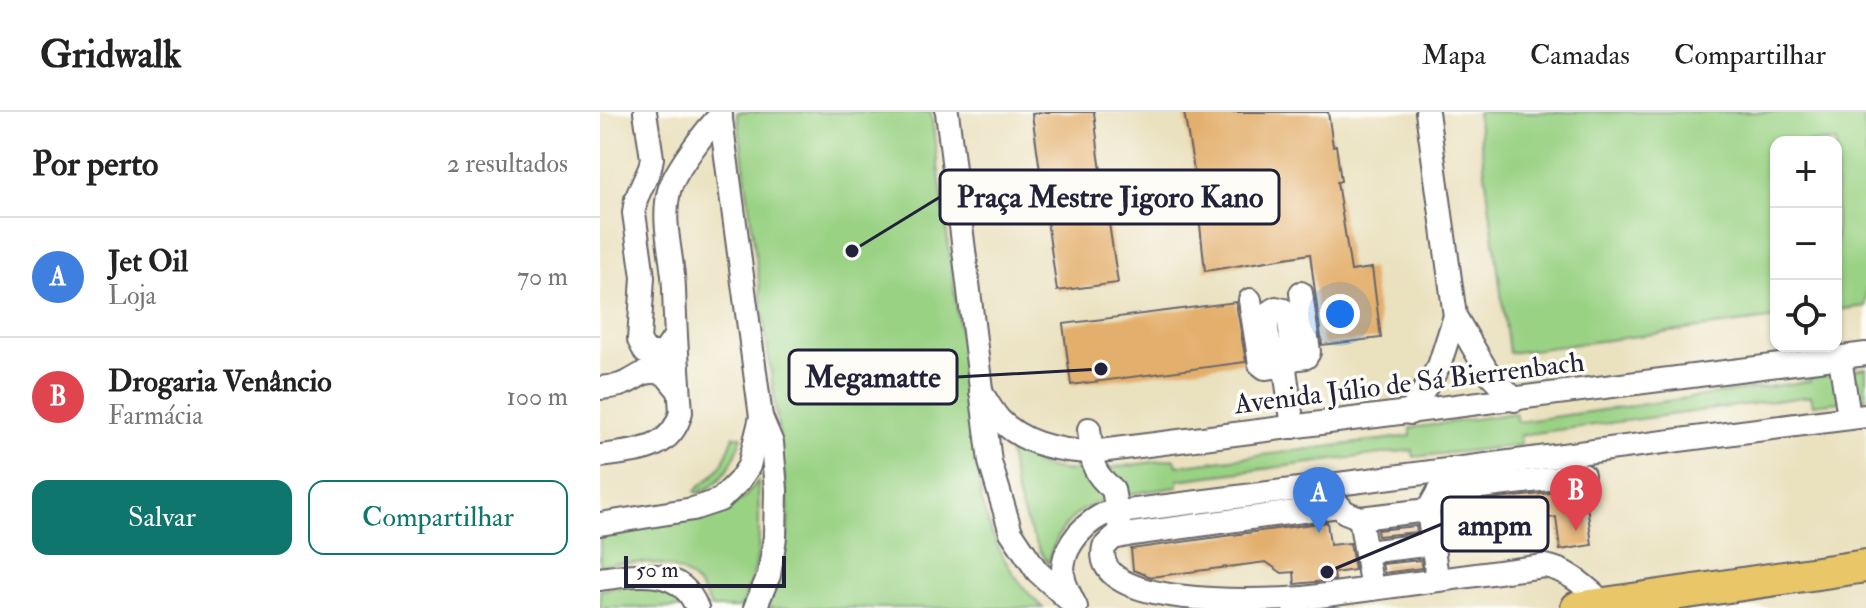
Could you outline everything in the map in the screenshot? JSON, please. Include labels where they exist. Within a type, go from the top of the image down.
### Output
[{"type":"highway","points":[[1591,606],[1866,566]]},
{"type":"highway","points":[[1755,582],[1784,594],[1866,589]]},
{"type":"street","points":[[624,384],[639,340],[643,277],[634,213],[636,199],[652,158],[645,112]]},
{"type":"street","points":[[947,112],[990,462],[1011,532],[1037,571],[1077,608]]},
{"type":"street","points":[[1427,112],[1455,316],[1487,371],[1515,400]]},
{"type":"street","points":[[600,456],[652,448],[663,442],[679,422],[681,412],[672,318],[674,288],[666,211],[670,187],[720,113]]},
{"type":"street","points":[[720,113],[761,417],[772,443],[776,490],[775,537],[769,575],[755,608]]},
{"type":"street","points":[[1250,300],[1260,364],[1265,368],[1286,365],[1306,357],[1309,352],[1301,293]]},
{"type":"street","points":[[1410,413],[1439,366],[1455,316]]},
{"type":"street","points":[[639,340],[645,352],[658,355],[663,354],[675,336]]},
{"type":"street","name":"Avenida Júlio de Sá Bierrenbach","points":[[981,392],[998,418],[1039,445],[1092,452],[1866,354]]},
{"type":"street","points":[[1077,608],[1064,580],[1065,556],[1089,521],[1104,514],[1858,417],[1840,358]]},
{"type":"street","points":[[1286,365],[1293,427]]},
{"type":"street","points":[[600,388],[624,384],[650,371],[664,373],[679,391]]},
{"type":"street","points":[[600,524],[693,509],[720,500],[749,466],[761,417]]},
{"type":"street","points":[[1089,429],[1096,475],[1113,489],[1121,537]]},
{"type":"street","points":[[1437,578],[1433,501],[1451,469]]},
{"type":"street","points":[[1323,485],[1345,512],[1360,518],[1433,501],[1583,475]]},
{"type":"street","points":[[1339,506],[1113,538],[1104,547],[1103,568],[1108,580],[1135,598],[1180,606],[1299,603],[1437,578],[1551,567],[1583,585],[1591,606]]},
{"type":"street","points":[[1360,518],[1372,589]]},
{"type":"street","points":[[1366,552],[1433,544]]},
{"type":"street","points":[[600,579],[644,573],[669,578],[691,594],[697,608]]},
{"type":"green space","points":[[737,112],[931,112],[982,503],[1005,560],[1043,608],[765,608],[784,558],[788,504]]},
{"type":"green space","points":[[1477,112],[1863,112],[1866,137],[1866,306],[1842,309],[1842,136],[1770,136],[1770,319],[1509,353]]},
{"type":"green space","points":[[1866,368],[1866,399],[1813,405],[1811,396],[1520,435],[1521,445],[1414,457],[1412,450],[1178,480],[1178,487],[1115,497],[1080,511],[1066,524],[1048,564],[1022,510],[1009,451],[1011,446],[1044,466],[1062,470],[1094,470],[1175,459],[1177,466],[1411,436],[1411,428],[1515,413],[1517,422],[1810,381],[1810,377]]},
{"type":"green space","points":[[734,436],[742,436],[726,471],[713,485],[697,493],[695,491],[722,464]]},
{"type":"green space","points":[[758,481],[757,561],[740,608],[711,608],[692,579],[666,566],[650,563],[600,565],[600,532],[716,516],[744,498]]},
{"type":"green space","points":[[643,584],[666,590],[681,608],[600,608],[600,590]]},
{"type":"building","points":[[1094,112],[1118,283],[1057,291],[1032,114]]},
{"type":"building","points":[[1184,112],[1328,112],[1333,146],[1336,145],[1341,181],[1337,182],[1351,271],[1372,268],[1381,338],[1322,345],[1310,254],[1205,271]]},
{"type":"building","points":[[1236,302],[1246,362],[1071,385],[1063,324]]},
{"type":"building","points":[[1585,489],[1592,545],[1560,550],[1556,517],[1445,531],[1443,515],[1454,514],[1453,504]]},
{"type":"building","points":[[1327,522],[1330,545],[1350,543],[1355,570],[1334,573],[1335,580],[1295,584],[1294,572],[1282,573],[1266,562],[1151,577],[1133,570],[1131,549]]},
{"type":"building","points":[[1416,526],[1417,532],[1378,536],[1377,530]]},
{"type":"building","points":[[1420,560],[1422,568],[1384,573],[1382,564]]},
{"type":"place","name":"Praça Mestre Jigoro Kano","points":[[852,251]]},
{"type":"place","name":"Megamatte","points":[[1101,369]]},
{"type":"place","name":"Drogaria Venâncio","points":[[1576,531]]},
{"type":"place","name":"Jet Oil","points":[[1319,533]]},
{"type":"place","name":"ampm","points":[[1327,572]]}]
